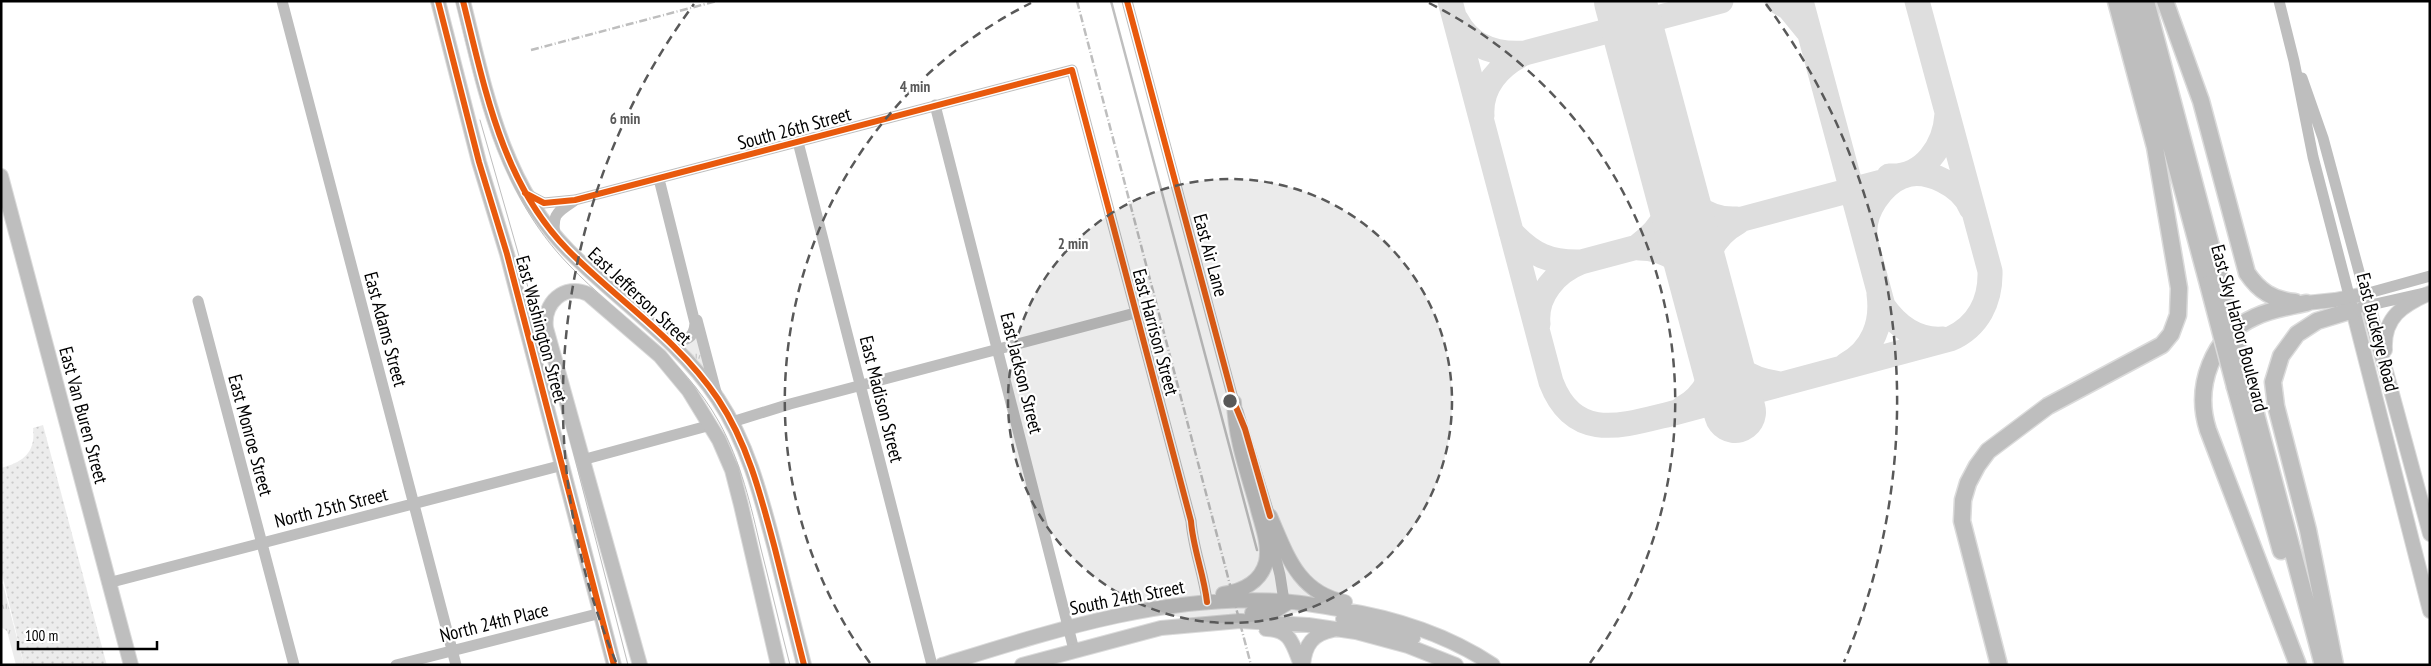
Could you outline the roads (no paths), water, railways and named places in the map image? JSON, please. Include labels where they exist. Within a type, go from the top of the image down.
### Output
[{"type":"highway","points":[[1999,665],[1962,521],[1963,500],[1972,474],[1988,451],[2034,415],[2162,345],[2171,334],[2178,316],[2178,288],[2155,147],[2116,1]]},
{"type":"highway","name":"East Sky Harbor Boulevard","points":[[2132,1],[2214,282]]},
{"type":"highway","name":"East Sky Harbor Boulevard","points":[[2146,1],[2214,282],[2312,665]]},
{"type":"highway","points":[[2165,1],[2201,101],[2248,273],[2260,290],[2273,298],[2306,303]]},
{"type":"highway","points":[[2335,665],[2308,530],[2275,400],[2274,382],[2281,356],[2297,334],[2317,321],[2359,302]]},
{"type":"highway","points":[[2298,665],[2208,430],[2203,398],[2212,360],[2229,335],[2247,320],[2260,314],[2306,303]]},
{"type":"highway","name":"East Sky Harbor Boulevard","points":[[2241,386],[2323,665]]},
{"type":"main road","name":"East Washington Street","points":[[438,1],[479,162],[507,254],[563,465],[614,665]]},
{"type":"main road","name":"East Jefferson Street","points":[[463,1],[502,144],[525,193],[563,252],[602,289],[631,331]]},
{"type":"main road","name":"East Van Buren Street","points":[[1,176],[131,665]]},
{"type":"main road","name":"East Jefferson Street","points":[[555,237],[664,337],[700,374],[732,422],[746,451],[761,495],[804,665]]},
{"type":"main road","points":[[507,254],[521,282],[538,346],[546,366],[566,399]]},
{"type":"main road","name":"East Jefferson Street","points":[[561,294],[575,291],[588,294],[631,331],[666,363],[689,391],[711,425],[732,470],[778,665]]},
{"type":"main road","points":[[2387,376],[2385,339],[2389,322],[2405,304],[2430,293]]},
{"type":"main road","name":"East Washington Street","points":[[561,294],[549,307],[545,320],[640,665]]},
{"type":"main road","points":[[2306,303],[2359,302]]},
{"type":"main road","name":"East Buckeye Road","points":[[2359,302],[2387,376],[2430,534]]},
{"type":"main road","name":"East Buckeye Road","points":[[2359,302],[2426,580],[2430,611]]},
{"type":"main road","points":[[1207,599],[1242,590],[1260,574],[1266,561],[1266,539],[1235,425],[1234,402]]},
{"type":"main road","points":[[1270,516],[1295,569],[1316,592],[1329,598],[1391,611],[1425,622],[1457,643]]},
{"type":"main road","name":"South 24th Street","points":[[942,665],[1068,627],[1127,613],[1207,599],[1286,603],[1383,617],[1457,643],[1493,665]]},
{"type":"main road","points":[[1161,628],[1170,622],[1207,615],[1267,613],[1286,603],[1300,612],[1371,625],[1419,640],[1436,648],[1456,664]]},
{"type":"main road","name":"South 24th Street","points":[[1022,665],[1161,628],[1240,621],[1308,624],[1356,632],[1399,643],[1456,664]]},
{"type":"main road","points":[[1129,638],[1223,629],[1280,630],[1289,638],[1302,665]]},
{"type":"main road","points":[[1302,665],[1305,651],[1312,639],[1336,629]]},
{"type":"street","name":"East Adams Street","points":[[282,1],[456,665]]},
{"type":"street","name":"East Air Lane","points":[[1127,1],[1234,402],[1240,431],[1275,552],[1286,603]]},
{"type":"street","name":"East Buckeye Road","points":[[2279,1],[2294,61],[2320,126],[2359,302]]},
{"type":"street","name":"South 26th Street","points":[[525,193],[544,203],[575,200],[1072,70]]},
{"type":"street","name":"East Harrison Street","points":[[1072,70],[1191,521],[1192,537],[1207,599]]},
{"type":"street","name":"East Jackson Street","points":[[935,105],[1074,650]]},
{"type":"street","name":"East Madison Street","points":[[798,142],[932,665]]},
{"type":"street","name":"East Jefferson Street","points":[[659,179],[718,400]]},
{"type":"street","name":"South 26th Street","points":[[555,237],[554,218],[558,212],[575,200]]},
{"type":"street","points":[[2359,302],[2430,276]]},
{"type":"street","points":[[2359,302],[2430,293]]},
{"type":"street","name":"East Monroe Street","points":[[198,301],[294,665]]},
{"type":"street","name":"East Jefferson Street","points":[[664,337],[681,342],[690,338],[695,329],[693,311]]},
{"type":"street","points":[[732,422],[790,404],[1135,313]]},
{"type":"street","name":"East Air Lane","points":[[1234,402],[1245,429],[1270,516],[1285,574],[1286,603]]},
{"type":"street","points":[[582,460],[711,425]]},
{"type":"street","name":"North 25th Street","points":[[108,583],[563,465]]},
{"type":"street","name":"North 24th Place","points":[[396,665],[601,613]]},
{"type":"waterway","points":[[1111,1],[1257,550]]},
{"type":"tram line","points":[[456,1],[474,72],[495,142],[525,206],[545,237],[569,265],[650,339],[688,378],[704,399],[727,437],[749,500],[790,665]]},
{"type":"tram line","points":[[480,120],[556,385],[628,665]]},
{"type":"railway","points":[[531,50],[717,1]]},
{"type":"railway","points":[[1077,1],[1251,665]]}]
